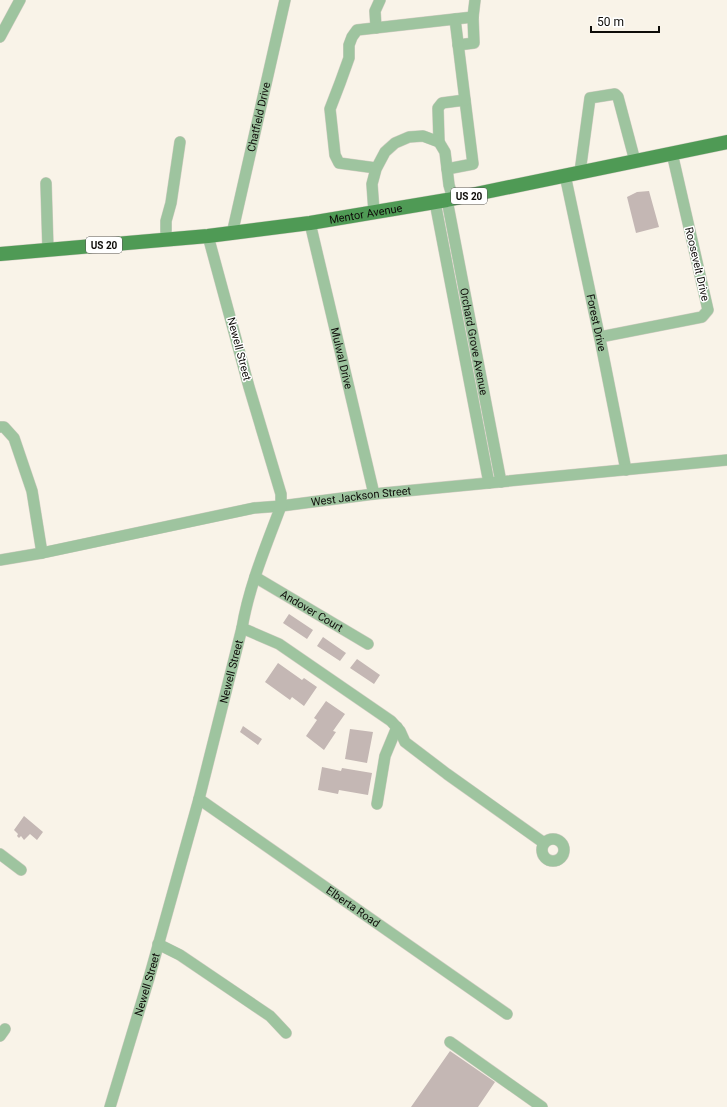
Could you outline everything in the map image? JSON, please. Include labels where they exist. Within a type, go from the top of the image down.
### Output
[{"type":"main road","name":"Mentor Avenue","points":[[0,254],[232,234],[310,223],[445,201],[727,142]]},
{"type":"street","points":[[0,37],[20,0]]},
{"type":"street","name":"Chatfield Drive","points":[[232,234],[285,0]]},
{"type":"street","points":[[376,28],[375,11],[380,0]]},
{"type":"street","points":[[458,45],[474,43],[473,18],[475,0]]},
{"type":"street","points":[[376,168],[339,164],[335,155],[330,109],[349,58],[349,45],[352,37],[357,30],[473,18]]},
{"type":"street","points":[[447,169],[473,164],[455,19]]},
{"type":"street","points":[[580,172],[590,98],[615,94],[618,97],[635,161]]},
{"type":"street","points":[[445,201],[449,185],[445,152],[439,142],[438,108],[442,103],[465,100]]},
{"type":"street","points":[[374,212],[372,184],[376,168],[385,152],[395,142],[409,137],[423,136],[439,142]]},
{"type":"street","points":[[166,240],[166,221],[171,203],[180,142]]},
{"type":"street","name":"Roosevelt Drive","points":[[600,337],[702,318],[708,310],[672,153]]},
{"type":"street","name":"Forest Drive","points":[[565,175],[600,337],[626,470]]},
{"type":"street","points":[[46,183],[48,250]]},
{"type":"street","name":"Orchard Grove Avenue","points":[[445,201],[501,482]]},
{"type":"street","name":"Orchard Grove Avenue","points":[[445,201],[489,483]]},
{"type":"street","name":"Mulwal Drive","points":[[310,223],[374,494]]},
{"type":"street","name":"Newell Street","points":[[110,1107],[199,800],[242,628],[244,612],[281,506],[281,494],[249,388],[208,236]]},
{"type":"street","points":[[0,427],[4,427],[14,438],[32,491],[42,553]]},
{"type":"street","name":"West Jackson Street","points":[[0,560],[42,553],[254,508],[374,494],[727,460]]},
{"type":"street","name":"Andover Court","points":[[255,577],[368,644]]},
{"type":"street","points":[[242,628],[279,644],[384,717],[400,730],[405,742],[544,843]]},
{"type":"street","points":[[377,804],[385,756],[397,727]]},
{"type":"street","name":"Elberta Road","points":[[199,800],[507,1014]]},
{"type":"street","points":[[0,854],[21,870]]},
{"type":"street","points":[[158,944],[180,955],[270,1016],[286,1032]]},
{"type":"street","points":[[450,1042],[542,1107]]},
{"type":"building","points":[[649,191],[659,227],[636,233],[627,197],[637,192]]},
{"type":"building","points":[[289,614],[313,630],[307,639],[283,623]]},
{"type":"building","points":[[323,637],[346,653],[340,661],[317,646]]},
{"type":"building","points":[[357,659],[380,675],[374,684],[350,668]]},
{"type":"building","points":[[278,663],[302,680],[304,678],[317,687],[304,706],[292,697],[290,700],[265,682]]},
{"type":"building","points":[[326,701],[345,714],[333,731],[336,732],[324,750],[306,736],[317,720],[314,718]]},
{"type":"building","points":[[243,726],[262,739],[258,745],[240,732]]},
{"type":"building","points":[[350,729],[373,732],[367,763],[345,759]]},
{"type":"building","points":[[322,767],[341,771],[342,768],[372,773],[368,795],[339,790],[338,794],[318,790]]},
{"type":"building","points":[[24,816],[43,832],[37,840],[30,834],[24,840],[21,836],[19,838],[17,836],[18,834],[14,830]]},
{"type":"building","points":[[450,1051],[495,1082],[478,1107],[411,1107]]}]
